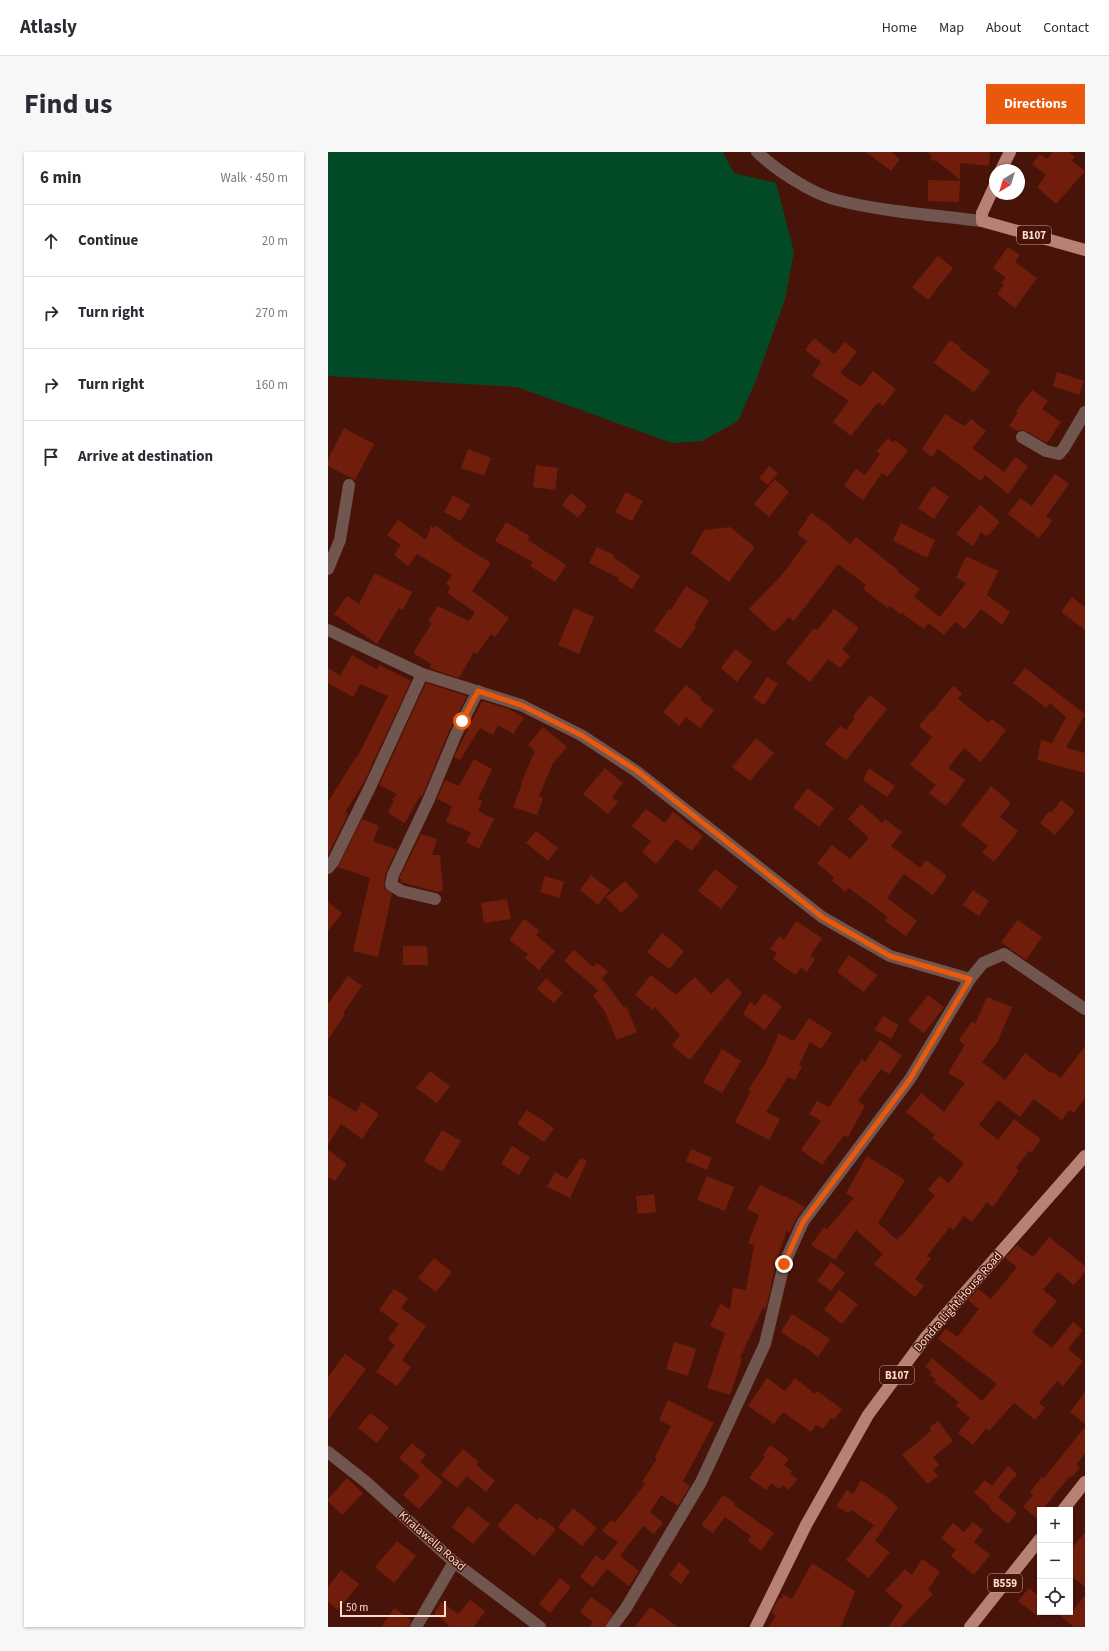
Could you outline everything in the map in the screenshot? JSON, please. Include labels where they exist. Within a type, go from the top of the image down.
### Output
[{"type":"main road","points":[[1004,164],[1010,152]]},
{"type":"main road","points":[[982,221],[982,213],[989,197]]},
{"type":"main road","name":"B107","points":[[982,221],[1085,250]]},
{"type":"main road","name":"Dondra Light House Road","points":[[756,1627],[806,1525],[868,1415],[925,1338],[1085,1156]]},
{"type":"main road","points":[[1064,1507],[1085,1482]]},
{"type":"main road","name":"B559","points":[[970,1627],[1037,1542]]},
{"type":"street","points":[[757,152],[779,170],[793,179],[836,200],[888,210],[982,221]]},
{"type":"street","points":[[1022,437],[1050,453],[1059,454],[1085,412]]},
{"type":"street","points":[[328,569],[340,540],[349,485]]},
{"type":"street","points":[[328,630],[422,674],[521,705],[574,732],[636,770],[822,917],[890,956],[970,979]]},
{"type":"street","points":[[328,868],[333,862],[370,787],[422,674]]},
{"type":"street","points":[[435,899],[401,891],[391,884],[393,875],[429,799],[456,734],[478,691]]},
{"type":"street","points":[[612,1627],[626,1608],[701,1482],[765,1344],[784,1264],[803,1222],[910,1079],[970,979],[983,963],[1004,954],[1085,1009]]},
{"type":"street","name":"Kiralawella Road","points":[[328,1452],[366,1482],[454,1562],[540,1627]]},
{"type":"street","points":[[416,1627],[454,1562]]},
{"type":"shaded area","points":[[328,152],[723,152],[734,173],[776,183],[794,252],[785,299],[757,378],[738,421],[702,441],[672,443],[517,387],[328,376]]},
{"type":"building","points":[[866,152],[891,152],[900,159],[891,171]]},
{"type":"building","points":[[927,152],[990,152],[989,166],[960,163],[960,180],[937,161],[931,160],[931,155]]},
{"type":"building","points":[[1053,152],[1069,152],[1075,157],[1072,161],[1085,171],[1056,204],[1037,187],[1046,175],[1032,164],[1040,154],[1047,159]]},
{"type":"building","points":[[928,180],[960,181],[959,202],[928,201]]},
{"type":"building","points":[[1008,247],[1020,255],[1015,262],[1037,278],[1015,308],[997,294],[1004,285],[1001,283],[1006,278],[993,268]]},
{"type":"building","points":[[938,256],[953,268],[928,300],[912,287]]},
{"type":"building","points":[[814,338],[834,354],[845,342],[857,352],[840,373],[861,387],[873,371],[896,389],[883,406],[878,402],[851,436],[833,422],[849,401],[812,376],[821,362],[805,350]]},
{"type":"building","points":[[950,340],[961,347],[960,349],[990,371],[974,392],[934,363]]},
{"type":"building","points":[[1057,372],[1084,381],[1079,395],[1053,386]]},
{"type":"building","points":[[1032,390],[1048,401],[1042,409],[1061,422],[1047,443],[1026,431],[1017,431],[1009,426],[1018,412],[1016,411]]},
{"type":"building","points":[[945,414],[964,426],[971,419],[986,431],[972,448],[1004,472],[1015,457],[1028,466],[1008,494],[985,475],[981,481],[938,449],[932,457],[922,449]]},
{"type":"building","points":[[344,428],[374,444],[355,480],[328,466],[328,459]]},
{"type":"building","points":[[888,438],[893,443],[895,440],[908,451],[887,477],[882,473],[863,500],[844,486],[856,469],[865,475],[880,454],[877,451]]},
{"type":"building","points":[[468,449],[491,458],[484,476],[461,468]]},
{"type":"building","points":[[536,465],[558,468],[555,490],[533,487]]},
{"type":"building","points":[[769,466],[778,473],[768,485],[759,478]]},
{"type":"building","points":[[1055,474],[1069,484],[1046,516],[1052,521],[1039,538],[1008,514],[1020,498],[1032,506]]},
{"type":"building","points":[[775,479],[789,492],[769,517],[754,504]]},
{"type":"building","points":[[933,486],[949,497],[934,519],[918,508]]},
{"type":"building","points":[[626,492],[643,501],[632,521],[615,512]]},
{"type":"building","points":[[571,493],[587,506],[578,518],[562,505]]},
{"type":"building","points":[[453,495],[470,505],[461,521],[444,512]]},
{"type":"building","points":[[980,505],[1000,522],[989,535],[988,534],[986,536],[981,532],[973,546],[956,534]]},
{"type":"building","points":[[811,513],[826,523],[850,544],[856,537],[898,570],[897,571],[920,589],[914,597],[940,617],[966,583],[956,578],[966,556],[998,571],[987,595],[1010,612],[1002,625],[981,609],[965,629],[955,622],[944,635],[928,623],[924,629],[890,606],[888,608],[863,589],[866,585],[838,564],[794,621],[789,617],[774,632],[749,609],[781,576],[807,541],[797,534]]},
{"type":"building","points":[[398,520],[426,540],[431,526],[434,528],[435,525],[452,537],[451,538],[491,563],[472,591],[509,618],[495,637],[491,634],[477,654],[474,652],[459,678],[429,668],[431,664],[413,653],[432,623],[428,621],[438,606],[469,621],[475,612],[447,593],[451,588],[446,584],[452,575],[417,554],[408,566],[394,555],[401,545],[387,535]]},
{"type":"building","points":[[506,522],[530,536],[528,540],[566,565],[555,582],[530,566],[533,562],[495,541]]},
{"type":"building","points":[[901,523],[935,540],[927,558],[893,541]]},
{"type":"building","points":[[730,527],[755,547],[729,582],[691,553],[704,530]]},
{"type":"building","points":[[597,547],[614,555],[613,557],[640,576],[632,589],[618,580],[619,578],[589,563]]},
{"type":"building","points":[[375,573],[412,592],[403,610],[399,608],[377,644],[334,614],[347,596],[359,604]]},
{"type":"building","points":[[686,586],[709,601],[694,625],[696,627],[680,649],[654,631],[669,609],[671,610]]},
{"type":"building","points":[[1072,597],[1085,607],[1085,630],[1061,612]]},
{"type":"building","points":[[574,608],[594,617],[579,654],[558,645]]},
{"type":"building","points":[[834,609],[859,628],[842,650],[850,656],[840,668],[828,659],[810,682],[786,663],[814,628],[817,630]]},
{"type":"building","points":[[735,649],[752,662],[737,682],[721,668]]},
{"type":"building","points":[[352,655],[377,670],[379,665],[411,681],[363,784],[345,812],[348,814],[328,855],[328,802],[356,757],[357,758],[388,696],[360,684],[353,697],[328,683],[328,668],[340,676]]},
{"type":"building","points":[[1025,668],[1085,714],[1066,748],[1085,753],[1085,773],[1037,760],[1041,740],[1052,743],[1066,717],[1050,703],[1046,708],[1013,683]]},
{"type":"building","points":[[767,677],[778,684],[764,705],[753,698]]},
{"type":"building","points":[[426,683],[467,696],[449,731],[422,797],[420,796],[405,823],[388,813],[394,801],[392,800],[397,794],[379,785]]},
{"type":"building","points":[[686,685],[702,698],[700,700],[714,710],[700,728],[686,717],[679,726],[663,712]]},
{"type":"building","points":[[953,686],[962,693],[958,699],[989,723],[992,719],[1006,730],[981,762],[964,748],[948,768],[965,780],[946,806],[929,793],[936,785],[910,765],[932,737],[919,726]]},
{"type":"building","points":[[870,695],[887,709],[846,760],[825,744],[840,726],[846,730],[855,718],[853,716]]},
{"type":"building","points":[[482,701],[509,709],[524,718],[513,734],[498,725],[493,735],[480,728],[460,760],[454,757]]},
{"type":"building","points":[[543,727],[567,747],[553,763],[539,796],[543,798],[537,815],[513,807],[522,784],[521,783],[535,751],[528,745]]},
{"type":"building","points":[[756,738],[774,753],[750,781],[732,767]]},
{"type":"building","points":[[474,759],[492,769],[478,799],[482,801],[478,811],[494,819],[479,849],[466,842],[471,832],[446,822],[452,806],[437,799],[445,780],[459,786]]},
{"type":"building","points":[[605,768],[623,783],[612,797],[618,802],[608,814],[583,794]]},
{"type":"building","points":[[869,768],[895,786],[887,797],[863,780]]},
{"type":"building","points":[[991,786],[1011,803],[1000,817],[1018,831],[994,862],[982,852],[988,846],[961,825]]},
{"type":"building","points":[[808,788],[834,808],[819,827],[793,807]]},
{"type":"building","points":[[1061,800],[1075,811],[1055,835],[1040,823],[1049,811],[1051,813]]},
{"type":"building","points":[[861,804],[882,823],[885,819],[902,832],[891,846],[920,868],[926,860],[947,876],[933,895],[904,874],[887,898],[917,921],[906,936],[885,921],[888,917],[849,888],[845,892],[832,880],[834,877],[817,863],[832,845],[850,859],[869,838],[848,819]]},
{"type":"building","points":[[646,809],[665,823],[673,812],[703,836],[692,851],[676,839],[656,864],[642,852],[651,841],[632,826]]},
{"type":"building","points":[[362,819],[379,826],[373,841],[397,850],[386,872],[384,888],[392,894],[378,957],[353,951],[370,878],[338,867]]},
{"type":"building","points":[[536,831],[558,848],[548,861],[526,843]]},
{"type":"building","points":[[421,834],[437,839],[432,855],[440,855],[443,891],[437,892],[401,882],[400,877]]},
{"type":"building","points":[[715,869],[738,887],[721,909],[698,891]]},
{"type":"building","points":[[591,875],[610,890],[598,905],[580,890]]},
{"type":"building","points":[[545,876],[564,882],[559,898],[540,892]]},
{"type":"building","points":[[625,881],[639,896],[621,913],[606,897]]},
{"type":"building","points":[[973,890],[989,901],[979,916],[963,905]]},
{"type":"building","points":[[507,899],[511,919],[484,923],[481,903]]},
{"type":"building","points":[[328,902],[342,913],[328,931]]},
{"type":"building","points":[[524,919],[539,930],[536,935],[555,951],[539,970],[525,958],[528,954],[509,940]]},
{"type":"building","points":[[1018,920],[1042,937],[1026,960],[1001,942]]},
{"type":"building","points":[[796,921],[822,938],[810,956],[815,959],[807,972],[801,967],[796,975],[773,959],[777,953],[770,949],[779,936],[784,940]]},
{"type":"building","points":[[662,933],[684,951],[669,969],[647,952]]},
{"type":"building","points":[[403,946],[427,946],[428,965],[403,965]]},
{"type":"building","points":[[574,950],[593,967],[597,963],[608,972],[602,978],[624,1008],[626,1006],[637,1032],[617,1040],[605,1012],[593,995],[599,991],[564,961]]},
{"type":"building","points":[[849,955],[877,975],[864,992],[837,972]]},
{"type":"building","points":[[651,975],[676,995],[695,977],[711,994],[727,978],[742,993],[690,1060],[672,1046],[680,1035],[655,1007],[653,1010],[635,995]]},
{"type":"building","points":[[348,976],[362,986],[343,1013],[345,1014],[328,1040],[328,1004]]},
{"type":"building","points":[[546,978],[563,993],[554,1003],[537,989]]},
{"type":"building","points":[[764,993],[782,1006],[765,1030],[743,1014],[750,1001],[755,1006]]},
{"type":"building","points":[[928,995],[944,1007],[924,1033],[908,1021]]},
{"type":"building","points":[[987,997],[1012,1007],[998,1041],[982,1062],[1005,1080],[1025,1053],[1051,1073],[1052,1071],[1061,1078],[1085,1046],[1085,1098],[1074,1113],[1069,1110],[1062,1120],[1034,1099],[1020,1117],[998,1100],[979,1125],[998,1140],[1014,1119],[1041,1139],[1032,1152],[1029,1151],[1016,1168],[1019,1170],[993,1207],[987,1202],[972,1222],[964,1216],[953,1230],[950,1227],[927,1256],[931,1258],[915,1279],[924,1286],[915,1297],[874,1264],[883,1254],[856,1230],[835,1260],[811,1245],[824,1227],[827,1229],[854,1198],[846,1193],[867,1156],[905,1180],[878,1223],[897,1240],[901,1235],[902,1236],[935,1195],[928,1190],[939,1176],[949,1183],[964,1163],[932,1138],[935,1135],[906,1112],[921,1093],[944,1112],[965,1083],[948,1073],[965,1045],[959,1040],[972,1021],[975,1024]]},
{"type":"building","points":[[883,1016],[899,1025],[891,1039],[875,1030]]},
{"type":"building","points":[[809,1018],[832,1033],[821,1049],[810,1042],[799,1065],[802,1066],[795,1080],[788,1077],[766,1112],[780,1119],[769,1140],[735,1122],[751,1091],[748,1090],[765,1064],[779,1034],[794,1041]]},
{"type":"building","points":[[880,1040],[902,1056],[889,1074],[881,1069],[858,1101],[865,1106],[848,1137],[844,1135],[822,1165],[801,1150],[821,1121],[809,1114],[817,1101],[829,1107],[862,1059],[865,1062]]},
{"type":"building","points":[[722,1049],[741,1061],[722,1093],[703,1082]]},
{"type":"building","points":[[430,1071],[450,1086],[437,1103],[416,1088]]},
{"type":"building","points":[[328,1095],[356,1112],[362,1102],[379,1114],[362,1139],[341,1124],[328,1145]]},
{"type":"building","points":[[527,1110],[554,1128],[544,1142],[517,1124]]},
{"type":"building","points":[[442,1130],[461,1141],[442,1172],[424,1161]]},
{"type":"building","points":[[512,1146],[530,1157],[519,1175],[501,1164]]},
{"type":"building","points":[[691,1149],[712,1158],[707,1170],[686,1161]]},
{"type":"building","points":[[328,1150],[347,1164],[335,1181],[328,1177]]},
{"type":"building","points":[[581,1158],[587,1161],[570,1198],[547,1187],[555,1172],[567,1179]]},
{"type":"building","points":[[707,1176],[734,1187],[725,1211],[697,1200]]},
{"type":"building","points":[[760,1185],[805,1207],[796,1219],[790,1233],[787,1231],[777,1258],[766,1309],[763,1308],[740,1358],[742,1359],[730,1395],[707,1388],[725,1333],[710,1326],[720,1304],[730,1309],[733,1288],[746,1290],[754,1245],[748,1243],[759,1215],[747,1209]]},
{"type":"building","points":[[654,1194],[656,1212],[638,1214],[636,1196]]},
{"type":"building","points":[[1049,1237],[1085,1266],[1085,1272],[1074,1285],[1058,1272],[1043,1290],[1057,1301],[1032,1332],[1052,1348],[1073,1322],[1083,1330],[1068,1349],[1083,1361],[1063,1386],[1057,1381],[1039,1403],[1045,1408],[1035,1420],[1014,1403],[989,1431],[986,1428],[973,1445],[958,1433],[970,1418],[956,1406],[959,1402],[934,1382],[936,1380],[930,1375],[932,1372],[925,1367],[932,1358],[982,1401],[997,1384],[938,1339],[946,1328],[957,1337],[979,1309],[968,1300],[978,1289],[991,1299],[1017,1267],[1005,1258],[1017,1245],[1033,1257]]},
{"type":"building","points":[[434,1258],[452,1272],[436,1292],[418,1278]]},
{"type":"building","points":[[831,1262],[845,1273],[831,1291],[817,1281]]},
{"type":"building","points":[[394,1289],[408,1298],[401,1308],[426,1326],[402,1360],[411,1367],[397,1386],[376,1372],[395,1345],[388,1339],[399,1324],[379,1310]]},
{"type":"building","points":[[839,1290],[858,1304],[842,1324],[824,1310]]},
{"type":"building","points":[[792,1314],[830,1339],[818,1357],[803,1345],[803,1347],[781,1332]]},
{"type":"building","points":[[674,1342],[696,1349],[688,1376],[666,1369]]},
{"type":"building","points":[[345,1354],[366,1369],[328,1420],[328,1377]]},
{"type":"building","points":[[767,1378],[785,1391],[795,1378],[815,1394],[817,1391],[842,1409],[834,1420],[831,1418],[823,1429],[816,1425],[811,1432],[783,1412],[774,1424],[748,1406]]},
{"type":"building","points":[[1085,1392],[1085,1424],[1070,1412]]},
{"type":"building","points":[[668,1400],[714,1423],[683,1481],[690,1486],[678,1506],[661,1495],[650,1512],[663,1523],[654,1534],[643,1526],[620,1556],[639,1571],[629,1586],[607,1569],[593,1587],[580,1577],[596,1555],[603,1561],[618,1542],[602,1531],[611,1520],[615,1523],[645,1484],[642,1482],[657,1459],[655,1457],[671,1426],[659,1420]]},
{"type":"building","points":[[370,1413],[389,1427],[377,1443],[358,1428]]},
{"type":"building","points":[[938,1421],[953,1441],[933,1457],[939,1465],[933,1470],[938,1476],[928,1484],[902,1455],[931,1431],[929,1428]]},
{"type":"building","points":[[1085,1427],[1085,1453],[1076,1465],[1080,1468],[1072,1477],[1070,1476],[1044,1507],[1037,1507],[1036,1518],[1023,1507],[1033,1495],[1030,1492],[1042,1477],[1044,1478]]},
{"type":"building","points":[[412,1443],[426,1455],[420,1462],[443,1482],[419,1509],[403,1495],[420,1476],[399,1458]]},
{"type":"building","points":[[770,1445],[789,1459],[784,1465],[792,1471],[790,1474],[797,1479],[789,1490],[783,1485],[779,1489],[771,1483],[766,1490],[749,1478],[765,1457],[763,1455]]},
{"type":"building","points":[[463,1449],[479,1462],[476,1465],[495,1481],[486,1492],[467,1476],[457,1488],[441,1475]]},
{"type":"building","points":[[1008,1466],[1017,1474],[998,1497],[1017,1513],[1008,1524],[974,1493],[985,1480],[992,1486]]},
{"type":"building","points":[[347,1478],[363,1493],[342,1515],[328,1501],[328,1499]]},
{"type":"building","points":[[861,1480],[886,1496],[898,1507],[875,1541],[890,1552],[869,1578],[846,1560],[874,1525],[851,1510],[848,1513],[836,1506],[847,1490],[853,1494]]},
{"type":"building","points":[[723,1495],[735,1503],[734,1505],[774,1533],[761,1551],[748,1541],[751,1536],[725,1517],[713,1533],[701,1525]]},
{"type":"building","points":[[516,1503],[537,1520],[540,1517],[556,1529],[534,1556],[497,1526]]},
{"type":"building","points":[[468,1506],[490,1524],[473,1544],[452,1527]]},
{"type":"building","points":[[573,1508],[597,1528],[582,1546],[558,1527]]},
{"type":"building","points":[[973,1522],[983,1530],[974,1542],[990,1555],[974,1575],[951,1556],[956,1550],[941,1538],[953,1523],[964,1532]]},
{"type":"building","points":[[1085,1532],[1085,1587],[1073,1577],[1073,1547]]},
{"type":"building","points":[[397,1541],[416,1556],[394,1583],[375,1567]]},
{"type":"building","points":[[922,1559],[940,1572],[928,1590],[933,1594],[901,1627],[888,1627],[903,1606],[885,1591],[905,1569],[912,1575]]},
{"type":"building","points":[[679,1562],[690,1571],[681,1584],[669,1575]]},
{"type":"building","points":[[812,1563],[855,1591],[841,1627],[768,1627],[776,1616],[772,1613],[772,1611],[779,1598],[781,1599],[783,1594],[792,1599]]},
{"type":"building","points":[[341,1570],[359,1584],[338,1610],[328,1602],[328,1587]]},
{"type":"building","points":[[560,1578],[571,1587],[550,1613],[539,1604]]},
{"type":"building","points":[[1029,1588],[1037,1595],[1037,1615],[1040,1615],[1040,1618],[1018,1601]]},
{"type":"building","points":[[1085,1595],[1085,1627],[1074,1627],[1059,1615],[1073,1615],[1073,1611]]},
{"type":"building","points":[[591,1597],[613,1613],[605,1627],[589,1627],[593,1622],[580,1612]]},
{"type":"building","points":[[470,1600],[485,1611],[474,1627],[448,1627],[449,1625],[434,1613],[442,1602],[458,1614]]},
{"type":"building","points":[[650,1607],[678,1627],[635,1627]]},
{"type":"building","points":[[394,1608],[411,1620],[409,1627],[381,1627]]},
{"type":"route","points":[[462,721],[478,691],[521,705],[581,735],[636,770],[822,917],[890,956],[970,979],[910,1079],[803,1222],[784,1264]]}]
